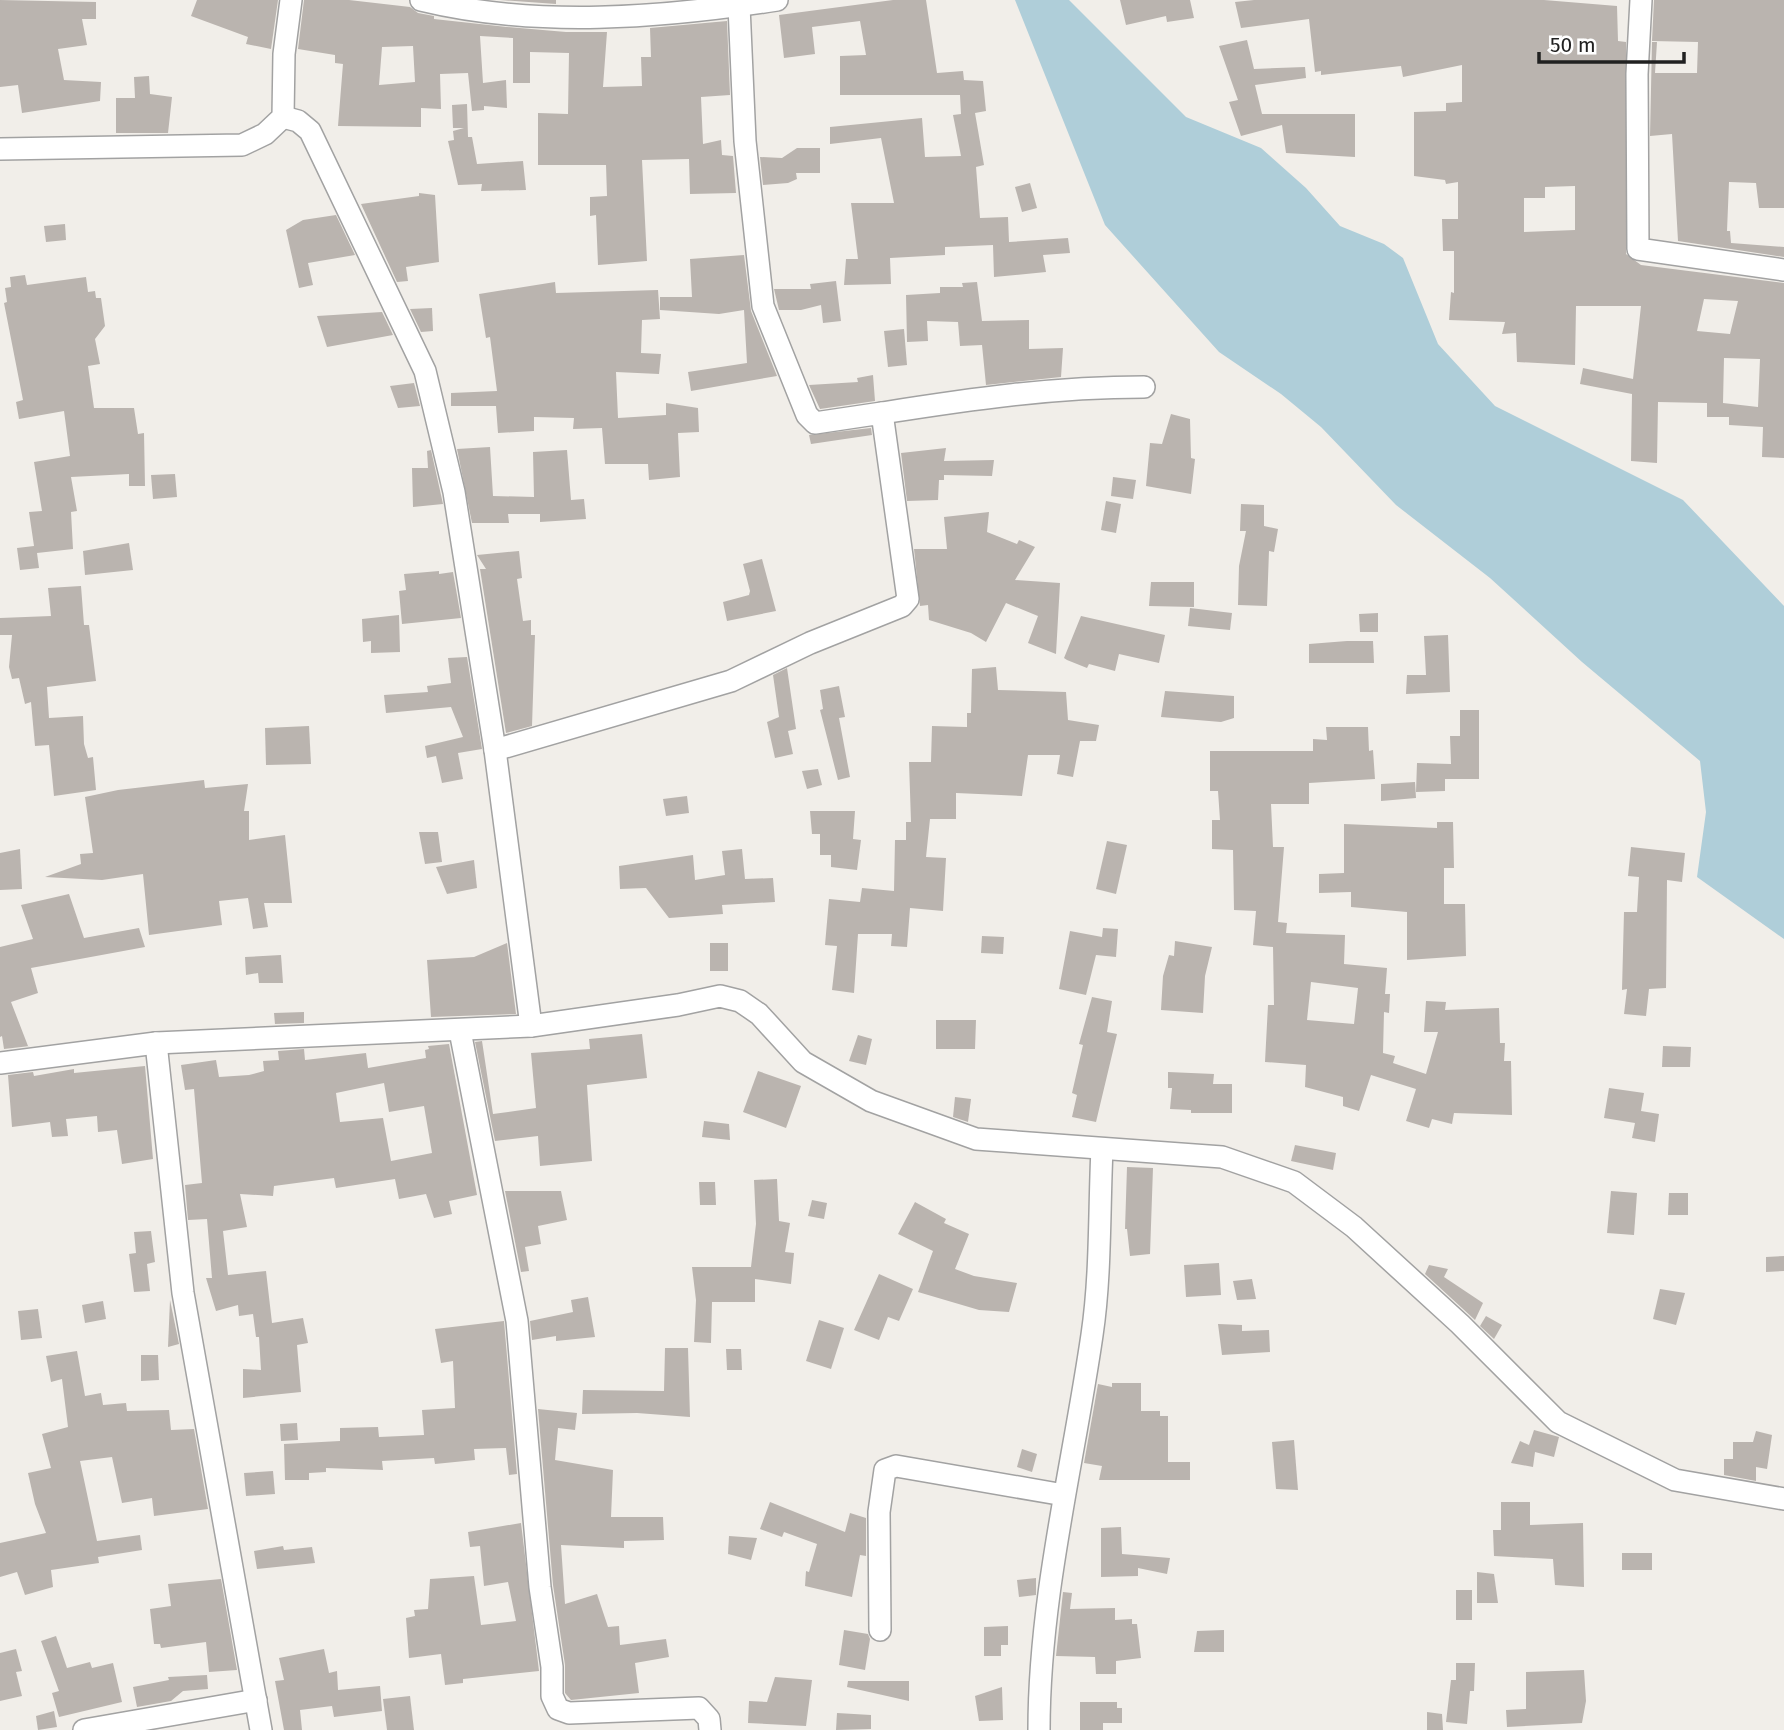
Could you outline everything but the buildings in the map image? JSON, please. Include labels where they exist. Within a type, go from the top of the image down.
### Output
[{"type":"street","points":[[0,149],[242,145],[265,134],[283,117],[284,54],[291,0]]},
{"type":"street","points":[[421,0],[457,9],[524,17],[706,12],[777,0]]},
{"type":"street","points":[[1641,0],[1637,74],[1638,248],[1784,270]]},
{"type":"street","points":[[739,6],[745,141],[763,306],[807,415],[815,423],[1004,393],[1075,387],[1144,387]]},
{"type":"street","points":[[283,117],[298,121],[310,131],[425,371],[454,492],[495,750],[531,1026]]},
{"type":"street","points":[[495,750],[731,681],[810,643],[902,606],[908,599],[908,592],[882,413]]},
{"type":"street","points":[[0,1063],[156,1044],[531,1026],[678,1005],[720,996],[740,1001],[759,1014],[803,1062],[872,1101],[976,1139],[1222,1157],[1294,1182],[1354,1227],[1393,1262],[1460,1324],[1558,1422],[1675,1480],[1784,1499]]},
{"type":"street","points":[[460,1031],[517,1321],[536,1548],[552,1667],[552,1696],[558,1709],[569,1713],[699,1709],[709,1719],[710,1730]]},
{"type":"street","points":[[156,1044],[183,1293],[261,1730]]},
{"type":"street","points":[[1039,1730],[1039,1679],[1064,1495],[1093,1332],[1102,1149]]},
{"type":"street","points":[[880,1630],[880,1512],[884,1470],[896,1466],[1064,1495]]},
{"type":"street","points":[[83,1730],[256,1700]]},
{"type":"water","points":[[1015,0],[1069,0],[1186,117],[1261,148],[1306,188],[1340,226],[1384,244],[1403,258],[1438,344],[1495,406],[1683,500],[1784,606],[1784,939],[1697,877],[1706,812],[1700,761],[1582,662],[1490,578],[1396,505],[1321,427],[1281,394],[1219,352],[1105,225]]}]
